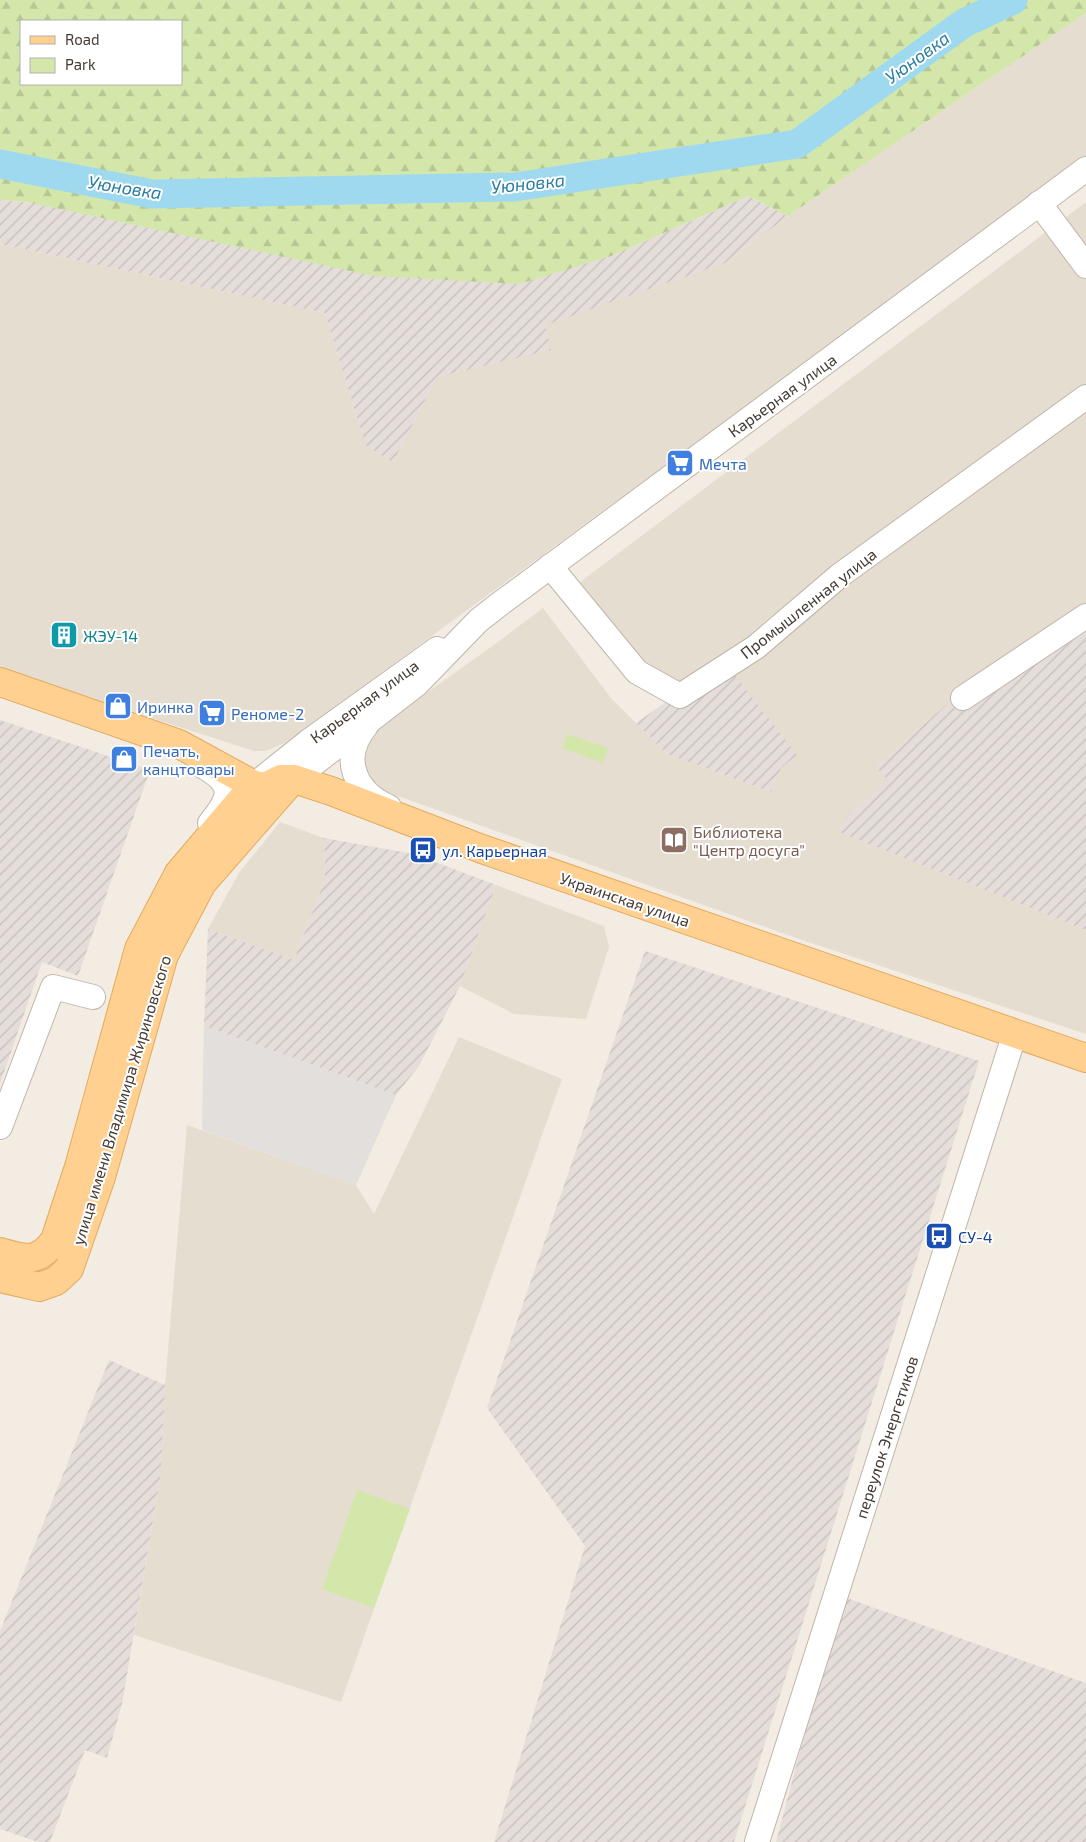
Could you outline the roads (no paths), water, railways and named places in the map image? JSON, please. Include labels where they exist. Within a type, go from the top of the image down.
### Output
[{"type":"main road","points":[[0,682],[179,744],[254,785],[265,787],[282,779],[294,779]]},
{"type":"main road","name":"улица имени Владимира Жириновского","points":[[0,1278],[40,1286],[56,1281],[69,1268],[101,1177],[164,955],[202,883],[252,823],[294,779]]},
{"type":"main road","name":"Украинская улица","points":[[294,779],[332,791],[482,849],[1086,1058]]},
{"type":"main road","name":"улица имени Владимира Жириновского","points":[[0,1252],[27,1258],[39,1257],[55,1240],[79,1166],[140,949],[179,873],[254,785]]},
{"type":"street","name":"Карьерная улица","points":[[254,785],[297,750],[401,673],[478,621],[1086,169]]},
{"type":"street","points":[[1038,203],[1086,266]]},
{"type":"street","name":"Промышленная улица","points":[[550,566],[637,672],[680,696],[756,647],[839,576],[1086,397]]},
{"type":"street","points":[[963,698],[1086,616]]},
{"type":"street","name":"Карьерная улица","points":[[294,779],[417,684],[478,621]]},
{"type":"street","points":[[371,720],[360,733],[353,752],[353,767],[361,786],[378,802],[441,828],[482,849]]},
{"type":"street","points":[[143,732],[220,776],[227,790],[227,800],[193,845],[179,873]]},
{"type":"street","points":[[0,1127],[53,987],[93,997]]},
{"type":"street","name":"переулок Энергетиков","points":[[757,1842],[1015,1033]]},
{"type":"waterway","name":"Уюновка","points":[[0,164],[152,194],[515,187],[797,144],[964,23],[1013,0]]},
{"type":"place","name":"Мечта","points":[[680,463]]},
{"type":"place","name":"ЖЭУ-14","points":[[64,635]]},
{"type":"place","name":"Иринка","points":[[118,706]]},
{"type":"place","name":"Реноме-2","points":[[212,713]]},
{"type":"place","name":"Печать, канцтовары","points":[[124,759]]},
{"type":"place","name":"Библиотека \"Центр досуга\"","points":[[674,840]]},
{"type":"place","name":"ул. Карьерная","points":[[423,850]]},
{"type":"place","name":"СУ-4","points":[[939,1236]]}]
